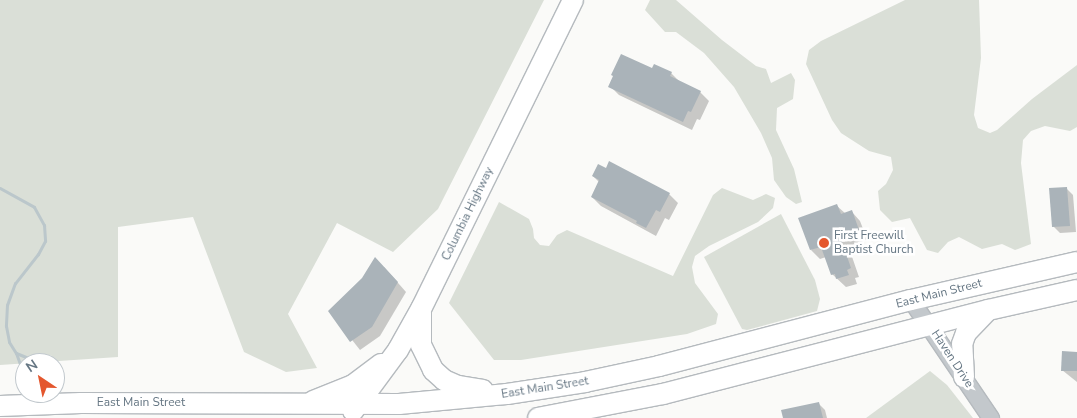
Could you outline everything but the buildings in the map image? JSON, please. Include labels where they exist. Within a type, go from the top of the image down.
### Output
[{"type":"main road","name":"Columbia Highway","points":[[353,411],[398,350],[422,307],[573,0]]},
{"type":"main road","name":"East Main Street","points":[[0,406],[81,403],[301,405],[353,411],[507,394],[585,382],[659,366],[912,300],[1077,262]]},
{"type":"main road","points":[[538,418],[663,394],[988,310],[1077,290]]},
{"type":"main road","points":[[422,307],[420,345],[433,370],[444,380],[458,386],[507,394]]},
{"type":"main road","points":[[964,377],[962,344],[966,334],[988,310]]},
{"type":"main road","points":[[301,405],[353,385],[398,350]]},
{"type":"main road","points":[[659,366],[663,394]]},
{"type":"street","name":"Haven Drive","points":[[912,300],[991,418]]},
{"type":"shaded area","points":[[0,0],[544,0],[438,209],[393,252],[337,223],[288,314],[317,368],[286,372],[244,352],[193,217],[118,227],[118,357],[65,361],[65,353],[15,353],[15,364],[0,365]]},
{"type":"shaded area","points":[[650,0],[676,0],[722,40],[756,66],[766,69],[771,83],[791,73],[795,80],[793,99],[777,108],[776,130],[794,169],[802,202],[796,204],[786,197],[774,180],[772,158],[761,133],[734,87],[704,53],[676,32],[665,32],[645,10]]},
{"type":"shaded area","points":[[905,0],[979,0],[981,58],[974,115],[978,128],[990,133],[997,130],[1032,99],[1077,65],[1077,127],[1070,131],[1045,126],[1031,131],[1023,140],[1021,163],[1031,244],[1015,250],[1002,244],[982,249],[959,237],[948,242],[938,253],[927,250],[910,218],[892,222],[880,210],[878,191],[886,184],[893,170],[891,157],[869,151],[841,133],[832,120],[806,64],[809,50],[821,41]]},
{"type":"shaded area","points":[[722,188],[753,200],[766,194],[775,198],[773,208],[758,222],[709,246],[695,256],[692,267],[695,283],[718,314],[716,324],[687,334],[521,360],[494,360],[449,303],[499,202],[529,219],[534,238],[540,245],[549,246],[557,235],[567,230],[673,276],[713,195]]},
{"type":"shaded area","points":[[781,214],[815,280],[820,299],[817,311],[747,330],[742,329],[704,257]]},
{"type":"shaded area","points":[[930,371],[947,385],[973,418],[866,418]]},
{"type":"waterway","points":[[0,188],[34,207],[44,225],[45,241],[38,254],[15,283],[7,305],[6,326],[9,342],[16,353]]},
{"type":"place","name":"First Freewill Baptist Church","points":[[824,243]]}]
